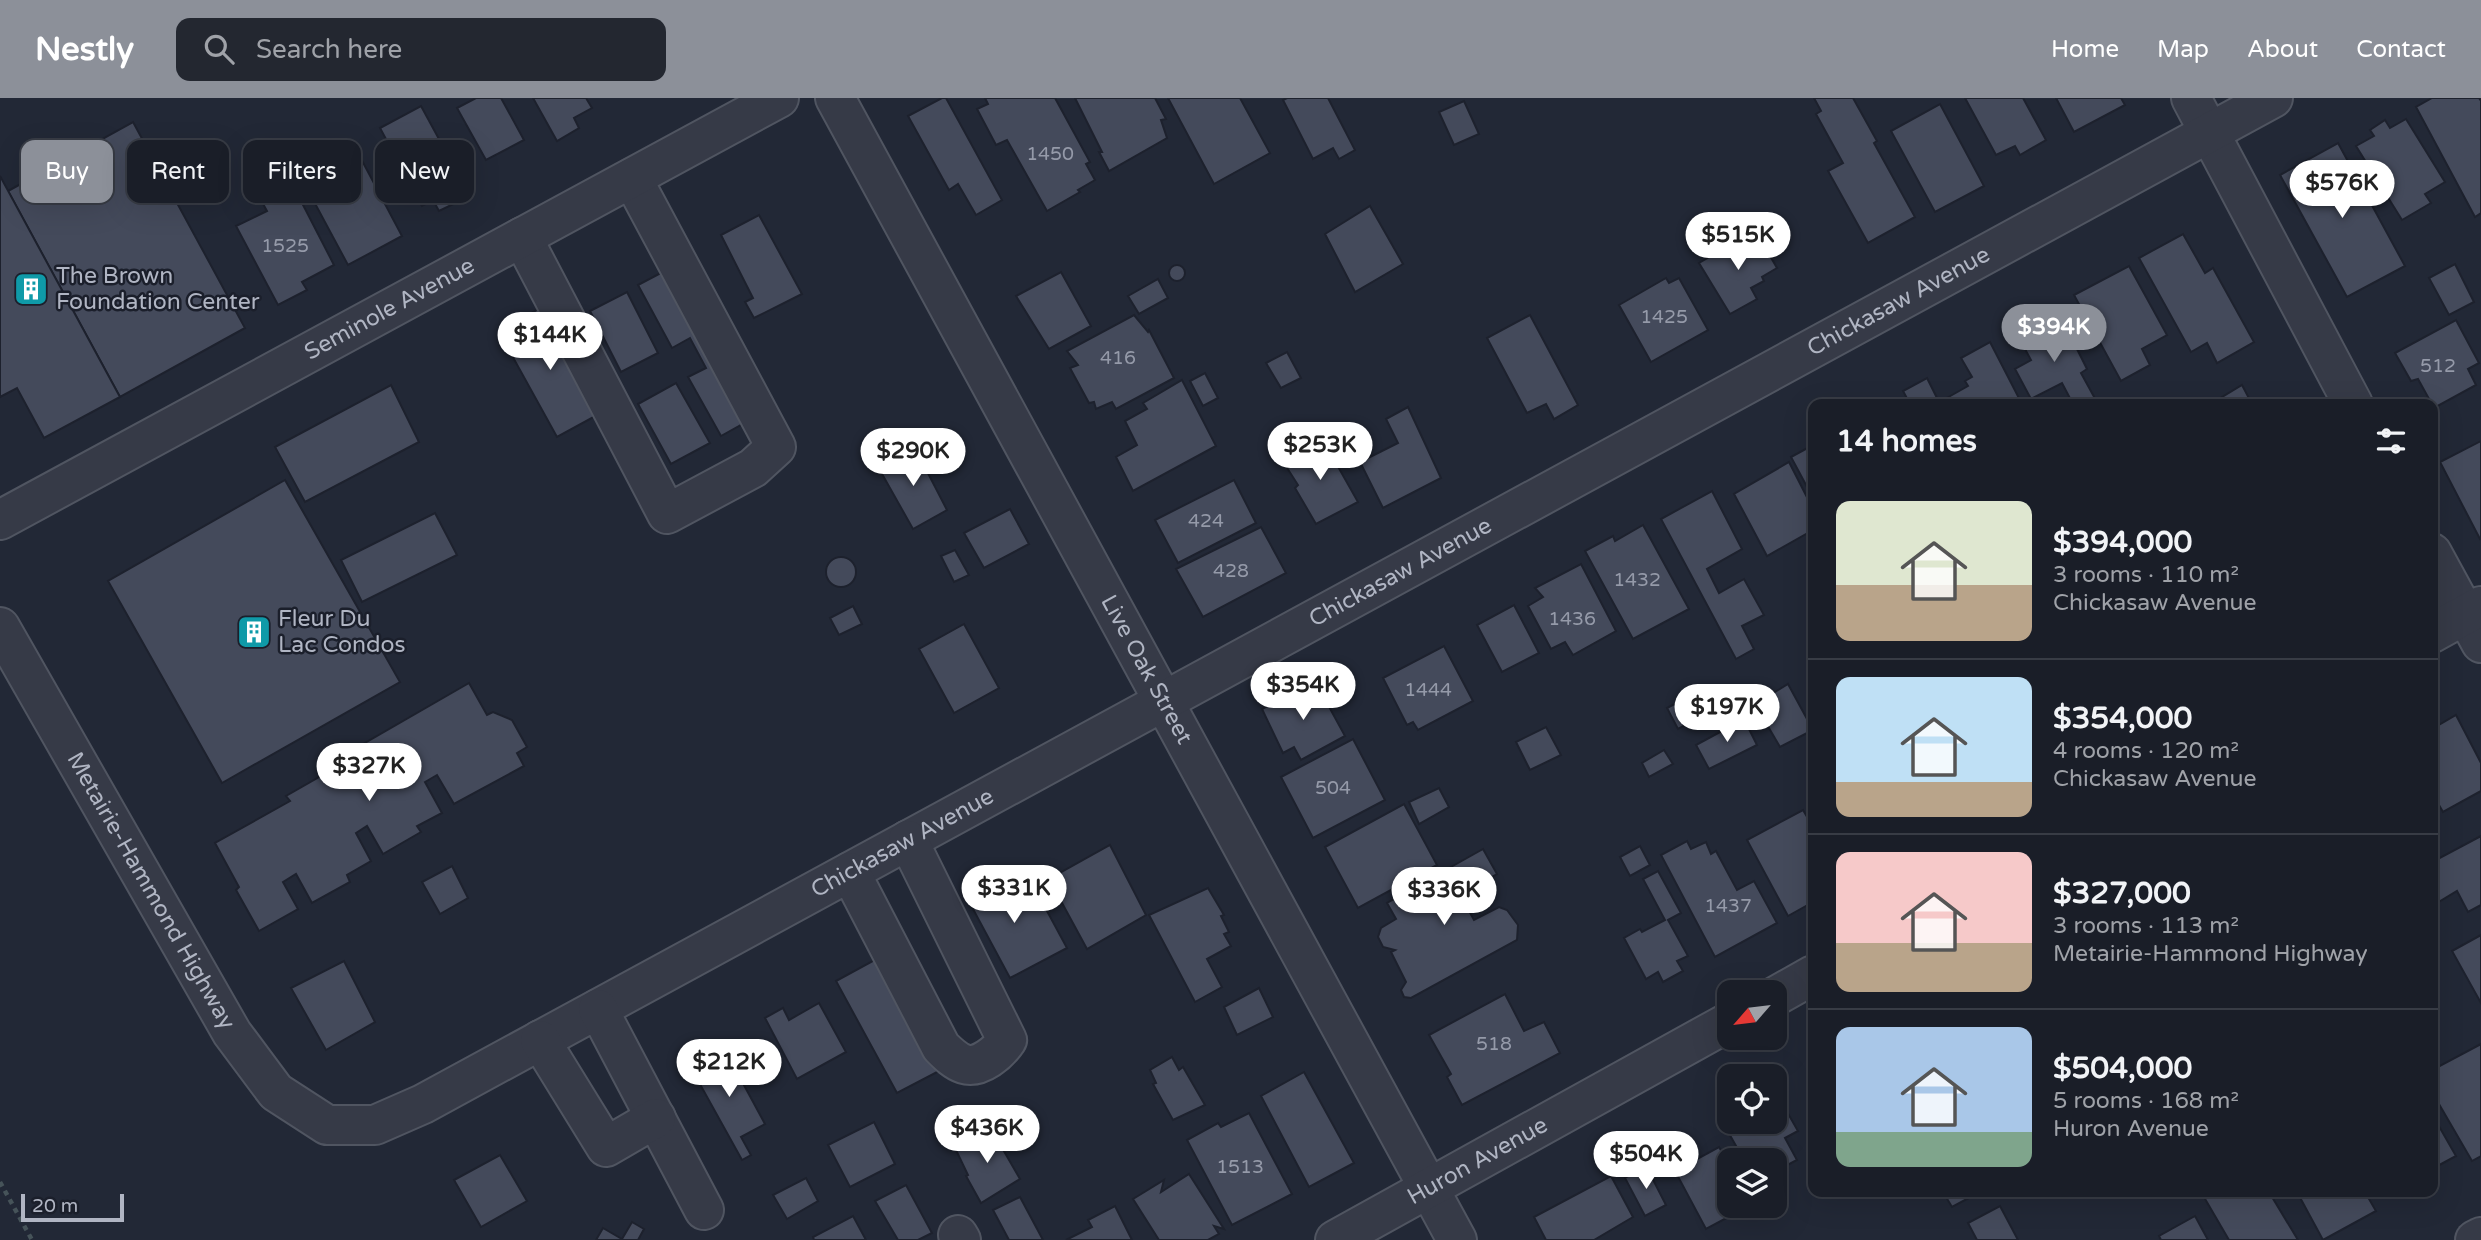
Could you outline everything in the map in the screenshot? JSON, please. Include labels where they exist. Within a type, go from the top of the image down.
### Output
[{"type":"street","name":"Seminole Avenue","points":[[0,520],[779,98]]},
{"type":"street","name":"Live Oak Street","points":[[835,98],[1457,1240]]},
{"type":"street","points":[[2191,98],[2350,399]]},
{"type":"street","name":"Chickasaw Avenue","points":[[336,1125],[376,1125],[423,1104],[2273,98]]},
{"type":"street","points":[[522,237],[667,514],[753,468],[776,447],[632,178]]},
{"type":"street","points":[[2438,562],[2476,622],[2438,632]]},
{"type":"street","name":"Metairie-Hammond Highway","points":[[0,627],[232,1033],[276,1092],[327,1125],[336,1125]]},
{"type":"street","points":[[850,872],[941,1047],[953,1059],[967,1066],[981,1063],[1000,1050],[1007,1040],[908,840]]},
{"type":"street","points":[[1787,990],[1808,978]]},
{"type":"street","points":[[598,1009],[704,1210]]},
{"type":"street","name":"Huron Avenue","points":[[1335,1240],[1717,1029]]},
{"type":"street","points":[[540,1040],[606,1147],[656,1118]]},
{"type":"street","points":[[2475,1240],[2481,1237]]},
{"type":"path","points":[[0,1182],[32,1240]]},
{"type":"building","points":[[476,98],[501,98],[524,140],[486,160],[457,108]]},
{"type":"building","points":[[533,98],[586,98],[592,108],[574,118],[579,128],[557,141]]},
{"type":"building","points":[[946,98],[1002,200],[976,215],[958,184],[949,190],[908,116]]},
{"type":"building","points":[[985,98],[1055,98],[1090,162],[1086,164],[1095,180],[1047,211],[1007,140],[996,145],[977,109],[988,104]]},
{"type":"building","points":[[1075,98],[1155,98],[1166,119],[1161,120],[1167,138],[1109,171]]},
{"type":"building","points":[[1168,98],[1240,98],[1270,153],[1214,184]]},
{"type":"building","points":[[1328,98],[1355,150],[1339,159],[1333,148],[1313,159],[1283,100]]},
{"type":"building","points":[[1814,98],[1853,98],[1877,141],[1874,143],[1915,217],[1868,243],[1828,171],[1843,163],[1816,114],[1821,111]]},
{"type":"building","points":[[1965,98],[2023,98],[2046,140],[2020,155],[2015,146],[1996,155]]},
{"type":"building","points":[[2056,98],[2121,98],[2125,105],[2074,132]]},
{"type":"building","points":[[2432,98],[2479,98],[2481,101],[2481,213],[2475,217],[2416,107]]},
{"type":"building","points":[[1464,101],[1479,134],[1454,145],[1439,112]]},
{"type":"building","points":[[1940,104],[1984,186],[1935,212],[1891,131]]},
{"type":"building","points":[[421,106],[440,140],[386,140],[380,128]]},
{"type":"building","points":[[2406,119],[2445,182],[2425,194],[2431,203],[2402,220],[2356,146],[2374,136],[2370,130],[2385,120],[2390,128]]},
{"type":"building","points":[[133,122],[143,140],[127,140],[127,203],[177,203],[245,328],[120,397],[8,191],[21,184],[21,203],[113,203],[113,140],[100,140]]},
{"type":"building","points":[[2338,143],[2405,266],[2347,297],[2280,175]]},
{"type":"building","points":[[361,159],[375,185],[375,203],[385,203],[402,236],[348,265],[315,203],[361,203]]},
{"type":"building","name":"The Brown Foundation Center","points":[[0,176],[120,397],[44,438],[17,388],[0,397]]},
{"type":"building","points":[[263,203],[302,203],[334,265],[302,282],[307,290],[278,305],[236,226],[267,211]]},
{"type":"building","points":[[435,203],[456,203],[439,211]]},
{"type":"building","points":[[1370,206],[1403,264],[1355,292],[1325,234]]},
{"type":"building","points":[[759,215],[802,294],[754,318],[745,302],[753,298],[721,235]]},
{"type":"building","points":[[2183,234],[2205,273],[2213,268],[2254,342],[2217,363],[2207,343],[2191,352],[2139,258]]},
{"type":"building","points":[[1758,235],[1777,268],[1762,277],[1764,281],[1751,288],[1757,299],[1730,314],[1699,263],[1740,239],[1743,244]]},
{"type":"building","points":[[2455,264],[2474,302],[2449,315],[2429,278]]},
{"type":"building","points":[[1177,265],[1185,273],[1177,281],[1169,273]]},
{"type":"building","points":[[674,266],[755,417],[721,436],[688,377],[706,368],[690,338],[672,348],[638,285]]},
{"type":"building","points":[[2129,266],[2167,335],[2142,349],[2150,365],[2121,381],[2074,295]]},
{"type":"building","points":[[1061,272],[1091,326],[1049,349],[1016,296]]},
{"type":"building","points":[[1666,278],[1669,283],[1679,278],[1708,330],[1651,362],[1619,305]]},
{"type":"building","points":[[1158,279],[1168,298],[1139,314],[1128,296]]},
{"type":"building","points":[[627,292],[658,353],[621,372],[590,311]]},
{"type":"building","points":[[542,307],[601,413],[557,437],[499,332]]},
{"type":"building","points":[[1134,315],[1148,332],[1149,330],[1174,378],[1116,409],[1112,402],[1096,409],[1094,402],[1089,403],[1070,368],[1078,365],[1067,351]]},
{"type":"building","points":[[1530,315],[1578,405],[1554,419],[1546,404],[1527,413],[1487,338]]},
{"type":"building","points":[[2061,317],[2087,369],[2081,373],[2095,399],[2070,399],[2062,383],[2031,399],[2015,369],[2031,360],[2019,338]]},
{"type":"building","points":[[2456,320],[2479,363],[2468,369],[2476,385],[2438,406],[2438,399],[2429,399],[2418,379],[2411,381],[2395,353]]},
{"type":"building","points":[[1990,342],[2019,399],[1945,399],[1968,386],[1965,381],[1972,377],[1961,358]]},
{"type":"building","points":[[1287,352],[1301,378],[1281,388],[1266,363]]},
{"type":"building","points":[[1205,373],[1218,398],[1203,406],[1190,381]]},
{"type":"building","points":[[1927,378],[1938,399],[1907,399],[1903,391]]},
{"type":"building","points":[[1182,380],[1216,446],[1133,491],[1116,457],[1137,445],[1125,421],[1147,409],[1143,403]]},
{"type":"building","points":[[676,383],[710,443],[671,464],[638,404]]},
{"type":"building","points":[[391,385],[419,442],[305,502],[275,447]]},
{"type":"building","points":[[2242,385],[2249,399],[2219,399]]},
{"type":"building","points":[[1408,407],[1441,478],[1383,508],[1360,462],[1398,443],[1386,419]]},
{"type":"building","points":[[1323,440],[1358,502],[1316,524],[1295,488],[1298,485],[1282,460]]},
{"type":"building","points":[[2481,441],[2481,538],[2480,539],[2440,462]]},
{"type":"building","points":[[915,448],[947,510],[913,529],[877,465]]},
{"type":"building","points":[[1808,448],[1808,489],[1791,457]]},
{"type":"building","points":[[1789,462],[1808,499],[1808,533],[1767,556],[1734,494]]},
{"type":"building","name":"Fleur Du Lac Condos","points":[[285,480],[400,682],[222,783],[108,581]]},
{"type":"building","points":[[1234,480],[1256,523],[1178,563],[1155,520]]},
{"type":"building","points":[[1712,491],[1742,549],[1707,569],[1719,593],[1744,579],[1764,615],[1742,626],[1754,649],[1736,659],[1661,519]]},
{"type":"building","points":[[1010,509],[1029,544],[984,568],[964,533]]},
{"type":"building","points":[[435,513],[457,555],[362,602],[341,560]]},
{"type":"building","points":[[1643,525],[1689,609],[1633,639],[1585,551],[1613,536],[1615,541]]},
{"type":"building","points":[[1261,527],[1286,573],[1203,617],[1176,569]]},
{"type":"building","points":[[955,550],[969,575],[954,582],[941,556]]},
{"type":"building","points":[[841,557],[852,561],[856,572],[852,583],[841,587],[830,583],[826,572],[830,561]]},
{"type":"building","points":[[1581,564],[1616,631],[1573,655],[1565,642],[1551,649],[1528,606],[1543,597],[1535,588]]},
{"type":"building","points":[[1514,605],[1539,653],[1502,672],[1477,625]]},
{"type":"building","points":[[853,606],[862,624],[839,635],[830,618]]},
{"type":"building","points":[[964,624],[999,688],[954,713],[919,649]]},
{"type":"building","points":[[1444,646],[1473,701],[1418,730],[1413,722],[1407,725],[1383,678]]},
{"type":"building","points":[[1315,681],[1345,736],[1301,760],[1294,747],[1283,753],[1262,709]]},
{"type":"building","points":[[469,683],[487,715],[493,712],[512,720],[527,747],[517,753],[524,766],[454,804],[437,775],[425,782],[442,813],[417,826],[421,832],[383,854],[367,826],[356,833],[371,861],[347,875],[350,882],[312,903],[296,874],[283,882],[298,909],[259,931],[236,890],[239,887],[215,843],[290,801],[286,796],[361,753],[358,747]]},
{"type":"building","points":[[1788,684],[1808,721],[1808,733],[1780,747],[1755,704]]},
{"type":"building","points":[[1695,693],[1706,714],[1678,729],[1667,708]]},
{"type":"building","points":[[2456,715],[2481,763],[2481,791],[2443,812],[2438,803],[2438,726]]},
{"type":"building","points":[[1744,719],[1757,745],[1709,769],[1696,745]]},
{"type":"building","points":[[1546,727],[1561,755],[1530,770],[1516,742]]},
{"type":"building","points":[[1353,739],[1385,800],[1313,838],[1281,777]]},
{"type":"building","points":[[1664,750],[1673,764],[1649,777],[1642,763]]},
{"type":"building","points":[[1439,788],[1449,807],[1419,824],[1409,802]]},
{"type":"building","points":[[1404,804],[1437,865],[1358,908],[1325,847]]},
{"type":"building","points":[[1803,810],[1808,818],[1808,905],[1788,916],[1747,840]]},
{"type":"building","points":[[2481,836],[2481,905],[2468,912],[2457,891],[2438,902],[2438,859]]},
{"type":"building","points":[[1687,841],[1691,849],[1706,842],[1711,854],[1716,851],[1737,890],[1754,881],[1777,923],[1715,957],[1661,855]]},
{"type":"building","points":[[1110,845],[1146,915],[1087,949],[1049,879]]},
{"type":"building","points":[[1640,846],[1650,865],[1630,876],[1620,857]]},
{"type":"building","points":[[1483,849],[1497,874],[1460,895],[1474,920],[1499,907],[1507,910],[1518,925],[1517,940],[1411,998],[1404,997],[1401,990],[1406,982],[1391,952],[1395,950],[1383,947],[1378,937],[1381,928],[1396,919],[1387,903]]},
{"type":"building","points":[[452,866],[468,898],[440,914],[422,882]]},
{"type":"building","points":[[993,871],[997,878],[1005,873],[1024,907],[1040,898],[1067,948],[1010,978],[966,896],[977,890],[973,882]]},
{"type":"building","points":[[1658,871],[1681,913],[1668,920],[1688,956],[1677,961],[1683,971],[1663,982],[1658,972],[1646,979],[1624,938],[1665,920],[1643,879]]},
{"type":"building","points":[[1208,888],[1224,915],[1221,916],[1229,932],[1224,934],[1231,946],[1207,959],[1222,987],[1195,1002],[1149,915]]},
{"type":"building","points":[[2481,935],[2481,1003],[2452,951]]},
{"type":"building","points":[[880,957],[941,1070],[897,1093],[836,981]]},
{"type":"building","points":[[344,961],[375,1022],[326,1050],[291,988]]},
{"type":"building","points":[[1259,988],[1273,1017],[1237,1035],[1224,1007]]},
{"type":"building","points":[[1505,994],[1524,1031],[1544,1022],[1560,1053],[1462,1105],[1447,1077],[1451,1074],[1429,1035]]},
{"type":"building","points":[[819,1003],[846,1052],[797,1079],[765,1018],[783,1008],[789,1020]]},
{"type":"building","points":[[2481,1044],[2481,1156],[2472,1161],[2438,1102],[2438,1067]]},
{"type":"building","points":[[725,1050],[765,1124],[741,1137],[751,1155],[742,1160],[691,1068]]},
{"type":"building","points":[[1172,1057],[1179,1070],[1183,1067],[1205,1105],[1173,1120],[1153,1084],[1156,1083],[1150,1070]]},
{"type":"building","points":[[1304,1072],[1354,1163],[1309,1187],[1261,1096]]},
{"type":"building","points":[[1787,1112],[1798,1131],[1785,1138],[1797,1160],[1787,1165],[1787,1148],[1737,1148],[1729,1134],[1787,1134]]},
{"type":"building","points":[[1249,1113],[1292,1194],[1232,1225],[1187,1140],[1218,1123],[1221,1127]]},
{"type":"building","points":[[874,1122],[895,1164],[850,1187],[828,1145]]},
{"type":"building","points":[[2438,1124],[2456,1156],[2438,1166]]},
{"type":"building","points":[[990,1127],[1020,1179],[981,1203],[955,1148]]},
{"type":"building","points":[[1717,1148],[1717,1218],[1727,1218],[1706,1229],[1675,1171]]},
{"type":"building","points":[[500,1155],[527,1201],[481,1227],[454,1180]]},
{"type":"building","points":[[1646,1166],[1666,1205],[1645,1216],[1625,1178]]},
{"type":"building","points":[[1189,1174],[1224,1229],[1214,1226],[1219,1234],[1208,1240],[1159,1240],[1133,1199],[1164,1180],[1161,1192]]},
{"type":"building","points":[[1611,1176],[1633,1217],[1594,1240],[1546,1240],[1534,1217]]},
{"type":"building","points":[[806,1178],[818,1201],[787,1219],[773,1195]]},
{"type":"building","points":[[906,1185],[932,1233],[918,1240],[898,1240],[875,1201]]},
{"type":"building","points":[[1020,1197],[1043,1240],[1009,1240],[993,1210]]},
{"type":"building","points":[[1946,1197],[1971,1197],[1952,1207]]},
{"type":"building","points":[[2204,1197],[2272,1197],[2298,1240],[2229,1240]]},
{"type":"building","points":[[2300,1197],[2368,1197],[2376,1211],[2323,1240]]},
{"type":"building","points":[[1115,1206],[1132,1240],[1066,1240],[1092,1227],[1088,1220]]},
{"type":"building","points":[[2000,1206],[2018,1240],[1977,1240],[1968,1223]]},
{"type":"building","points":[[853,1216],[866,1240],[814,1240],[813,1237]]},
{"type":"building","points":[[2195,1216],[2208,1240],[2161,1240],[2159,1236]]},
{"type":"building","points":[[632,1222],[644,1229],[638,1240],[596,1240],[603,1228],[622,1239]]},
{"type":"place","name":"The Brown Foundation Center","points":[[31,289]]},
{"type":"place","name":"Fleur Du Lac Condos","points":[[254,632]]}]
